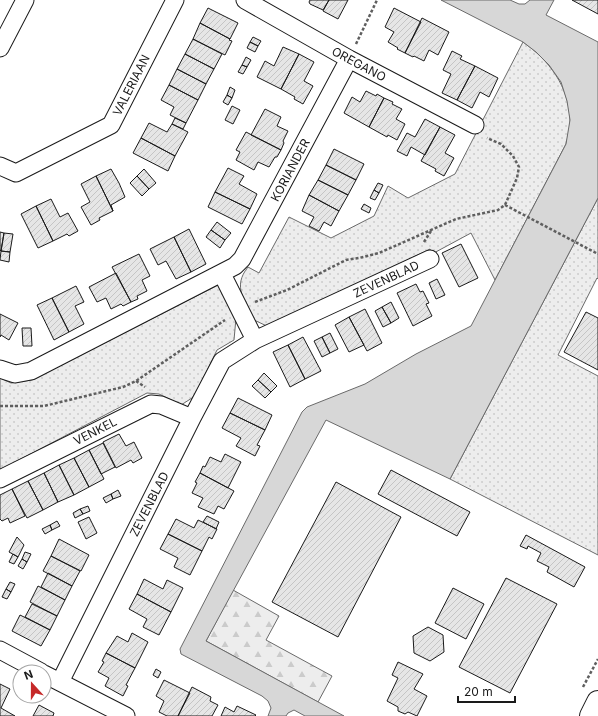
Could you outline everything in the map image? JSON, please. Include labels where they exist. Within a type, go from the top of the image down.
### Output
[{"type":"street","points":[[0,48],[25,0]]},
{"type":"street","name":"VALERIAAN","points":[[0,166],[16,173],[111,125],[175,0]]},
{"type":"street","name":"OREGANO","points":[[245,0],[349,59],[475,125]]},
{"type":"street","name":"KORIANDER","points":[[0,369],[16,374],[31,371],[235,266],[242,259],[349,59]]},
{"type":"street","name":"ZEVENBLAD","points":[[60,682],[222,361],[255,340],[430,259]]},
{"type":"street","points":[[222,274],[255,340]]},
{"type":"street","name":"VENKEL","points":[[0,479],[151,404],[161,405],[192,418]]},
{"type":"street","points":[[0,650],[26,664]]},
{"type":"street","points":[[52,678],[126,716]]},
{"type":"street","points":[[591,716],[598,702]]},
{"type":"path","points":[[349,59],[377,0]]},
{"type":"path","points":[[0,406],[44,406],[123,387],[136,381],[240,310],[260,300],[287,290],[346,260],[379,253],[456,219],[498,210],[504,205],[517,178],[519,167],[513,156],[501,144],[480,135],[475,125]]},
{"type":"path","points":[[504,205],[598,254]]},
{"type":"green space","points":[[523,42],[541,57],[562,85],[569,107],[570,125],[566,144],[495,280],[471,233],[432,254],[430,249],[274,326],[269,327],[254,320],[244,300],[240,287],[243,274],[248,267],[259,273],[289,217],[331,238],[374,216],[388,186],[408,198],[455,174]]},
{"type":"green space","points":[[598,198],[598,279],[597,278],[558,355],[598,376],[598,555],[450,479]]},
{"type":"green space","points":[[220,284],[236,318],[234,340],[217,350],[196,393],[192,398],[181,405],[159,394],[147,393],[0,470],[0,378],[11,383],[32,380]]},
{"type":"green space","points":[[233,590],[279,616],[266,640],[332,676],[318,702],[206,641]]},
{"type":"shaded area","points":[[441,0],[510,0],[519,4],[525,4],[530,0],[554,0],[546,15],[598,42],[598,198],[450,479],[326,420],[206,641],[344,716],[305,716],[294,710],[286,716],[268,716],[271,708],[268,701],[262,696],[181,654],[180,649],[302,412],[307,407],[365,384],[416,354],[471,326],[566,144],[570,120],[567,101],[561,82],[549,65],[523,42]]},
{"type":"building","points":[[310,0],[329,0],[323,10],[310,4]]},
{"type":"building","points":[[329,0],[348,0],[338,19],[323,11]]},
{"type":"building","points":[[572,0],[598,0],[598,14]]},
{"type":"building","points":[[208,8],[238,23],[230,39],[200,23]]},
{"type":"building","points":[[394,8],[421,22],[405,53],[388,42],[394,32],[385,27]]},
{"type":"building","points":[[422,18],[449,32],[438,55],[429,50],[424,61],[405,53]]},
{"type":"building","points":[[200,23],[232,41],[225,55],[193,39]]},
{"type":"building","points":[[253,37],[261,41],[258,46],[250,42]]},
{"type":"building","points":[[193,39],[222,54],[214,69],[185,54]]},
{"type":"building","points":[[250,42],[258,46],[255,52],[247,48]]},
{"type":"building","points":[[283,47],[299,54],[281,89],[257,77],[265,61],[274,66]]},
{"type":"building","points":[[452,51],[462,56],[460,59],[475,66],[457,100],[442,93],[451,74],[443,70]]},
{"type":"building","points":[[185,54],[214,69],[206,84],[177,69]]},
{"type":"building","points":[[299,54],[314,62],[304,81],[313,86],[303,104],[294,99],[295,97],[281,89]]},
{"type":"building","points":[[246,57],[251,60],[247,67],[242,65]]},
{"type":"building","points":[[242,65],[247,67],[243,74],[238,72]]},
{"type":"building","points":[[475,66],[498,78],[489,97],[480,92],[472,108],[457,100]]},
{"type":"building","points":[[177,69],[206,84],[198,100],[169,85]]},
{"type":"building","points":[[169,85],[198,100],[186,123],[170,115],[174,107],[161,100]]},
{"type":"building","points":[[230,87],[235,90],[232,98],[227,95]]},
{"type":"building","points":[[366,91],[384,98],[369,127],[344,113],[352,97],[360,102]]},
{"type":"building","points":[[227,95],[232,98],[228,105],[223,102]]},
{"type":"building","points":[[384,98],[393,102],[392,104],[402,109],[396,119],[405,124],[397,140],[388,135],[387,137],[369,127]]},
{"type":"building","points":[[232,106],[240,110],[233,124],[225,120]]},
{"type":"building","points":[[265,109],[281,117],[277,126],[288,131],[283,141],[284,143],[281,150],[251,135]]},
{"type":"building","points":[[175,118],[186,123],[183,129],[172,124]]},
{"type":"building","points":[[425,119],[440,127],[425,155],[411,147],[407,156],[397,151],[407,133],[415,137]]},
{"type":"building","points":[[149,123],[167,132],[172,124],[188,132],[175,156],[141,138]]},
{"type":"building","points":[[440,127],[455,135],[445,153],[454,158],[444,176],[435,171],[436,169],[421,161]]},
{"type":"building","points":[[246,132],[281,150],[269,167],[258,162],[254,170],[236,160],[240,152],[236,150]]},
{"type":"building","points":[[141,138],[175,156],[168,171],[133,153]]},
{"type":"building","points":[[334,149],[364,164],[356,180],[326,165]]},
{"type":"building","points":[[326,165],[356,180],[348,195],[318,180]]},
{"type":"building","points":[[228,168],[244,176],[239,184],[257,194],[250,209],[215,192]]},
{"type":"building","points":[[111,169],[125,197],[111,205],[113,211],[96,176]]},
{"type":"building","points":[[144,169],[156,183],[149,189],[137,176]]},
{"type":"building","points":[[96,176],[113,211],[99,218],[100,220],[91,225],[81,207],[90,202],[81,184]]},
{"type":"building","points":[[137,176],[149,189],[142,196],[130,183]]},
{"type":"building","points":[[318,180],[348,195],[339,211],[309,195]]},
{"type":"building","points":[[378,183],[383,185],[379,193],[374,190]]},
{"type":"building","points":[[374,190],[379,193],[375,200],[370,198]]},
{"type":"building","points":[[215,192],[250,209],[242,224],[208,207]]},
{"type":"building","points":[[309,195],[339,211],[331,226],[324,222],[319,231],[309,226],[314,217],[302,211]]},
{"type":"building","points":[[51,199],[60,217],[68,213],[78,231],[69,236],[67,234],[53,241],[36,206]]},
{"type":"building","points":[[364,204],[371,208],[369,213],[361,209]]},
{"type":"building","points":[[36,206],[53,241],[38,248],[21,214]]},
{"type":"building","points":[[217,222],[231,233],[225,240],[211,230]]},
{"type":"building","points":[[189,229],[206,264],[191,272],[174,237]]},
{"type":"building","points":[[211,230],[225,240],[220,248],[206,237]]},
{"type":"building","points":[[0,232],[4,233],[1,251],[0,250]]},
{"type":"building","points":[[4,233],[13,234],[10,252],[1,251]]},
{"type":"building","points":[[174,237],[191,272],[176,279],[166,261],[158,265],[150,249]]},
{"type":"building","points":[[461,244],[478,278],[459,287],[442,253]]},
{"type":"building","points":[[1,251],[10,252],[9,262],[0,260]]},
{"type":"building","points":[[139,254],[150,276],[142,280],[147,291],[137,296],[138,299],[131,302],[112,267]]},
{"type":"building","points":[[116,273],[131,302],[123,306],[121,304],[111,309],[106,298],[97,302],[89,287]]},
{"type":"building","points":[[437,279],[445,295],[436,299],[429,283]]},
{"type":"building","points":[[416,284],[420,292],[423,291],[429,303],[426,304],[432,316],[413,326],[397,293]]},
{"type":"building","points":[[76,286],[84,302],[75,306],[84,324],[69,332],[52,298]]},
{"type":"building","points":[[52,298],[69,332],[54,340],[37,305]]},
{"type":"building","points":[[391,302],[399,318],[391,323],[382,307]]},
{"type":"building","points":[[382,307],[391,323],[383,327],[375,311]]},
{"type":"building","points":[[365,309],[382,343],[367,351],[349,317]]},
{"type":"building","points":[[586,312],[598,318],[598,370],[564,352]]},
{"type":"building","points":[[0,314],[18,323],[9,340],[1,335],[0,337]]},
{"type":"building","points":[[349,317],[364,345],[349,352],[335,325]]},
{"type":"building","points":[[22,328],[31,328],[32,346],[23,346]]},
{"type":"building","points":[[330,333],[338,349],[330,353],[322,337]]},
{"type":"building","points":[[303,337],[321,371],[305,379],[288,345]]},
{"type":"building","points":[[322,337],[330,353],[322,357],[314,341]]},
{"type":"building","points":[[288,345],[305,379],[290,387],[273,352]]},
{"type":"building","points":[[264,373],[277,386],[271,392],[258,380]]},
{"type":"building","points":[[258,380],[271,392],[265,398],[252,386]]},
{"type":"building","points":[[238,398],[272,415],[265,430],[230,413]]},
{"type":"building","points":[[230,413],[265,430],[257,445],[260,446],[255,456],[236,446],[241,438],[222,428]]},
{"type":"building","points":[[119,434],[126,446],[134,442],[142,458],[133,463],[131,460],[116,468],[103,442]]},
{"type":"building","points":[[103,443],[115,467],[101,474],[89,450]]},
{"type":"building","points":[[89,450],[104,479],[89,487],[74,458]]},
{"type":"building","points":[[225,454],[241,462],[228,488],[200,473],[210,457],[221,462]]},
{"type":"building","points":[[74,458],[89,487],[74,495],[59,465]]},
{"type":"building","points":[[59,465],[74,495],[58,502],[44,473]]},
{"type":"building","points":[[391,470],[470,512],[457,536],[378,494]]},
{"type":"building","points":[[44,473],[58,502],[43,510],[28,481]]},
{"type":"building","points":[[200,473],[234,491],[224,509],[218,506],[214,514],[198,507],[203,498],[192,493],[197,483],[195,482]]},
{"type":"building","points":[[28,481],[43,510],[27,518],[12,489]]},
{"type":"building","points":[[336,482],[401,517],[338,637],[272,602]]},
{"type":"building","points":[[12,489],[25,516],[10,523],[8,518],[2,521],[0,519],[0,495]]},
{"type":"building","points":[[118,490],[121,496],[113,499],[111,494]]},
{"type":"building","points":[[111,494],[113,499],[106,503],[103,498]]},
{"type":"building","points":[[88,506],[90,511],[83,514],[80,509]]},
{"type":"building","points":[[80,509],[83,514],[75,518],[73,513]]},
{"type":"building","points":[[207,516],[219,522],[216,529],[203,522]]},
{"type":"building","points":[[89,517],[97,533],[86,539],[78,522]]},
{"type":"building","points":[[176,519],[194,528],[198,520],[217,529],[212,539],[209,537],[202,551],[168,534]]},
{"type":"building","points":[[57,521],[60,526],[52,530],[50,525]]},
{"type":"building","points":[[50,525],[52,530],[45,534],[42,529]]},
{"type":"building","points":[[168,534],[202,551],[190,575],[174,567],[178,558],[160,549]]},
{"type":"building","points":[[526,535],[585,567],[574,587],[547,572],[549,567],[537,561],[541,553],[528,546],[527,549],[520,546]]},
{"type":"building","points":[[17,537],[24,545],[18,557],[9,552]]},
{"type":"building","points":[[59,539],[89,555],[81,571],[51,556]]},
{"type":"building","points":[[25,552],[31,554],[27,562],[22,559]]},
{"type":"building","points":[[13,554],[18,557],[14,564],[9,562]]},
{"type":"building","points":[[51,556],[80,571],[72,586],[43,571]]},
{"type":"building","points":[[22,559],[27,562],[23,569],[18,566]]},
{"type":"building","points":[[48,573],[72,586],[65,600],[41,587]]},
{"type":"building","points":[[506,578],[557,604],[510,693],[459,667]]},
{"type":"building","points":[[144,579],[163,589],[167,580],[183,588],[171,612],[137,594]]},
{"type":"building","points":[[10,582],[15,584],[11,592],[6,589]]},
{"type":"building","points":[[38,586],[65,600],[57,616],[30,602]]},
{"type":"building","points":[[453,588],[484,604],[466,639],[435,623]]},
{"type":"building","points":[[6,589],[11,592],[7,599],[2,597]]},
{"type":"building","points":[[137,594],[171,612],[159,635],[143,627],[147,619],[129,609]]},
{"type":"building","points":[[32,604],[57,616],[50,630],[25,617]]},
{"type":"building","points":[[20,615],[50,630],[41,646],[12,631]]},
{"type":"building","points":[[428,627],[443,635],[444,652],[430,661],[414,653],[413,636]]},
{"type":"building","points":[[132,633],[148,642],[135,668],[106,653],[117,636],[128,642]]},
{"type":"building","points":[[106,653],[135,668],[126,685],[128,686],[123,696],[105,686],[109,678],[98,672],[104,662],[102,661]]},
{"type":"building","points":[[398,662],[423,674],[414,689],[427,696],[417,716],[408,712],[405,714],[398,711],[398,707],[387,701],[398,678],[392,675]]},
{"type":"building","points":[[156,669],[161,672],[158,678],[153,675]]},
{"type":"building","points":[[164,680],[190,693],[178,716],[167,716],[159,712],[164,701],[156,696]]},
{"type":"building","points":[[0,684],[10,689],[1,708],[15,716],[0,716]]},
{"type":"building","points":[[192,687],[211,697],[210,701],[218,705],[212,716],[178,716]]},
{"type":"building","points":[[39,705],[54,713],[53,716],[33,716]]},
{"type":"building","points":[[237,706],[256,715],[221,716],[225,707],[234,712]]}]
